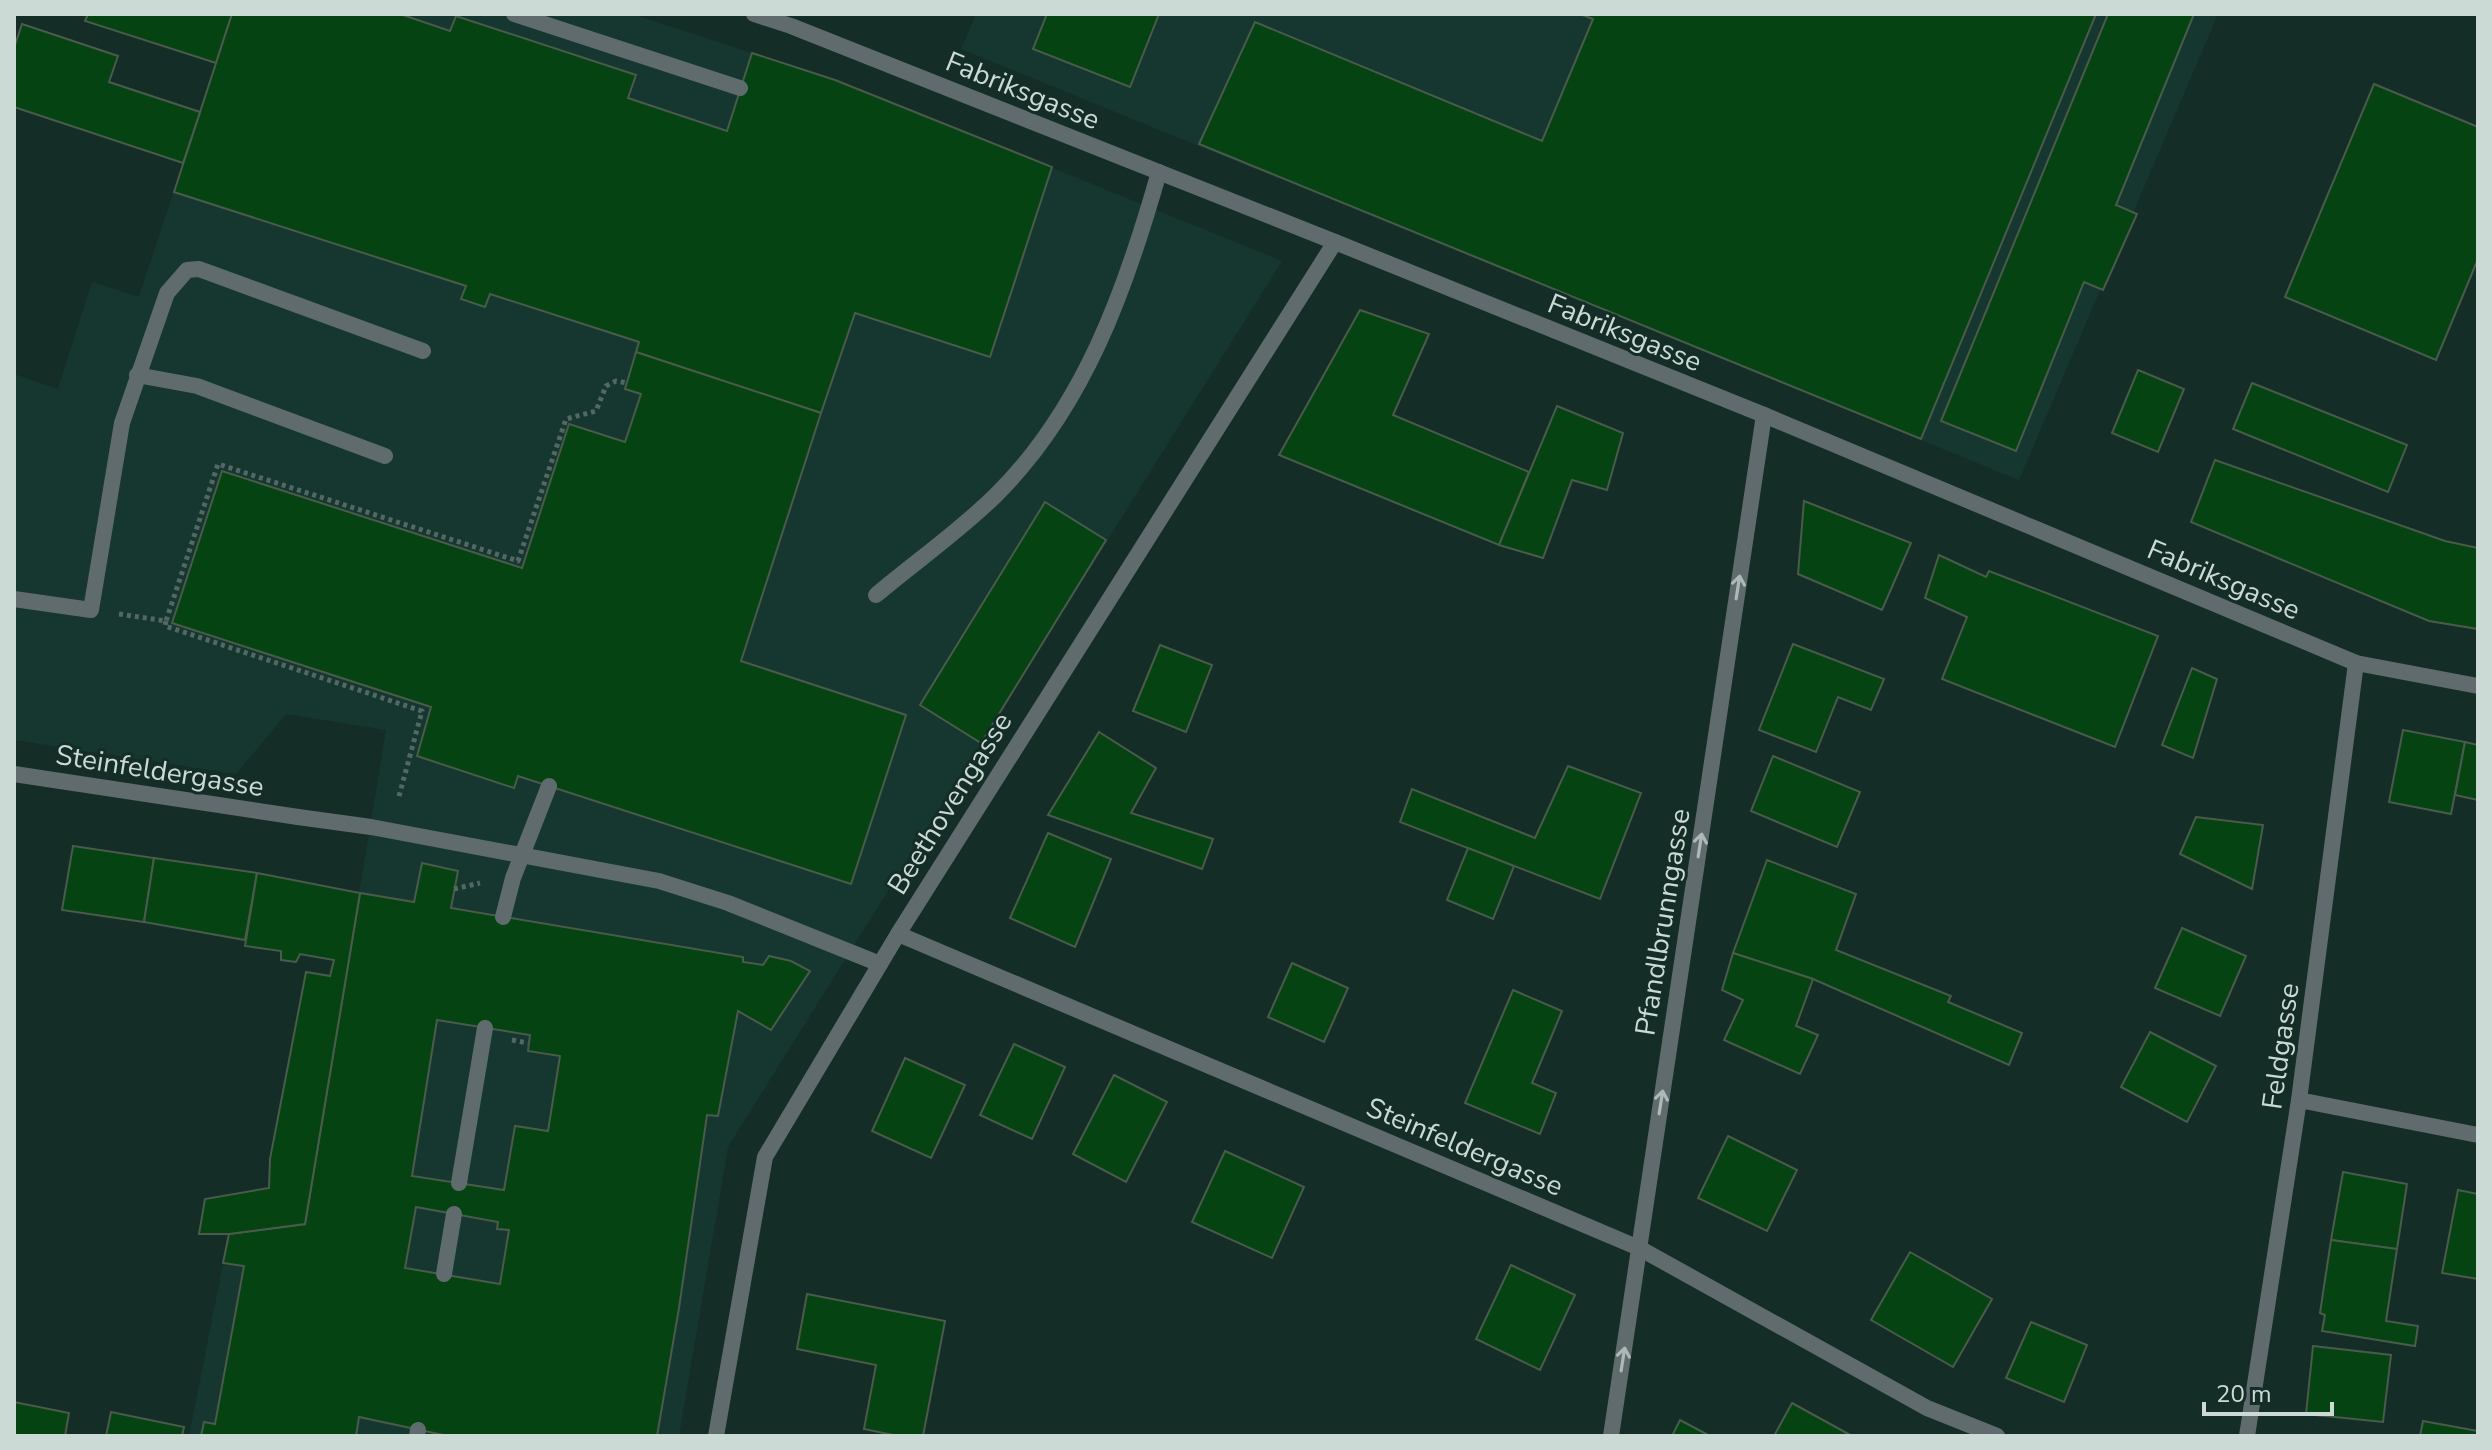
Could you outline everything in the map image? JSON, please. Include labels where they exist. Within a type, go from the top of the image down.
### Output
[{"type":"street","points":[[514,14],[555,20],[740,88]]},
{"type":"street","name":"Fabriksgasse","points":[[758,15],[1764,415],[2356,663],[2478,686]]},
{"type":"street","points":[[876,595],[997,494],[1054,426],[1110,324],[1159,172]]},
{"type":"street","name":"Beethovengasse","points":[[716,1436],[765,1157],[898,934],[1335,242]]},
{"type":"street","points":[[14,599],[91,610],[122,423],[167,293],[187,270],[199,269],[423,351]]},
{"type":"street","points":[[137,375],[197,386],[385,456]]},
{"type":"street","name":"Pfandlbrunngasse","points":[[1611,1436],[1764,415]]},
{"type":"street","name":"Feldgasse","points":[[2247,1436],[2299,1100],[2356,663]]},
{"type":"street","name":"Steinfeldergasse","points":[[14,774],[298,817],[659,881],[728,903],[880,964]]},
{"type":"street","points":[[503,917],[513,878],[549,786]]},
{"type":"street","name":"Steinfeldergasse","points":[[898,934],[1639,1248],[1927,1408],[1997,1436]]},
{"type":"street","points":[[459,1183],[485,1028]]},
{"type":"street","points":[[2299,1100],[2478,1135]]},
{"type":"street","points":[[444,1274],[454,1214]]},
{"type":"path","points":[[411,804],[397,800],[422,711],[165,626],[218,464],[518,561],[560,445],[566,419],[596,411],[606,386],[616,381],[627,383]]},
{"type":"path","points":[[91,610],[166,621]]},
{"type":"path","points":[[454,889],[472,887],[482,882],[490,874],[499,851]]},
{"type":"shaded area","points":[[232,14],[632,14],[835,80],[1282,261],[728,1147],[679,1436],[189,1436],[229,1234],[305,1223],[386,730],[286,714],[236,774],[14,740],[14,374],[58,389],[92,282],[139,297]]},
{"type":"shaded area","points":[[976,14],[2218,14],[2019,480],[961,49]]},
{"type":"building","points":[[88,14],[232,14],[216,63],[85,21]]},
{"type":"building","points":[[232,14],[400,14],[450,31],[456,16],[636,75],[628,98],[727,131],[752,53],[835,80],[1052,167],[990,357],[855,313],[821,413],[636,352],[639,342],[490,294],[485,307],[461,299],[466,286],[174,192]]},
{"type":"building","points":[[1047,14],[1159,14],[1130,87],[1033,49]]},
{"type":"building","points":[[1580,14],[2096,14],[1921,439],[1199,144],[1255,22],[1542,141],[1593,19]]},
{"type":"building","points":[[2108,14],[2194,14],[2116,205],[2137,214],[2103,290],[2084,282],[2016,451],[1941,421]]},
{"type":"building","points":[[22,24],[118,56],[109,82],[200,112],[183,163],[14,107],[14,48]]},
{"type":"building","points":[[2374,84],[2478,127],[2478,259],[2436,360],[2285,297]]},
{"type":"building","points":[[1360,310],[1429,334],[1393,415],[1529,472],[1499,545],[1279,455]]},
{"type":"building","points":[[636,352],[821,413],[741,661],[906,715],[851,884],[518,776],[514,788],[417,756],[431,707],[172,623],[222,471],[522,568],[569,424],[625,442],[641,394],[625,389]]},
{"type":"building","points":[[2138,370],[2184,389],[2158,452],[2112,433]]},
{"type":"building","points":[[2252,383],[2407,445],[2388,492],[2233,429]]},
{"type":"building","points":[[1557,406],[1623,433],[1607,490],[1572,480],[1543,558],[1499,545]]},
{"type":"building","points":[[2215,460],[2445,541],[2478,548],[2478,629],[2429,621],[2191,522]]},
{"type":"building","points":[[1804,501],[1911,543],[1882,610],[1798,574]]},
{"type":"building","points":[[1045,502],[1106,540],[981,743],[920,705]]},
{"type":"building","points":[[1939,555],[1986,577],[1989,571],[2158,636],[2115,747],[1942,679],[1967,617],[1925,598]]},
{"type":"building","points":[[1793,644],[1884,679],[1871,710],[1838,697],[1816,752],[1759,730]]},
{"type":"building","points":[[1160,645],[1212,665],[1186,732],[1133,711]]},
{"type":"building","points":[[2192,668],[2217,679],[2193,758],[2162,745]]},
{"type":"building","points":[[2403,730],[2465,742],[2451,814],[2389,802]]},
{"type":"building","points":[[1099,732],[1156,768],[1131,813],[1213,839],[1202,869],[1048,815]]},
{"type":"building","points":[[2465,742],[2478,745],[2478,800],[2455,795]]},
{"type":"building","points":[[1773,756],[1860,792],[1837,847],[1751,811]]},
{"type":"building","points":[[1568,766],[1641,793],[1600,899],[1400,822],[1412,789],[1535,838]]},
{"type":"building","points":[[2196,817],[2263,825],[2252,889],[2180,854]]},
{"type":"building","points":[[1048,833],[1111,859],[1075,947],[1010,918]]},
{"type":"building","points":[[73,846],[154,858],[144,922],[62,910]]},
{"type":"building","points":[[1468,848],[1514,866],[1493,919],[1447,900]]},
{"type":"building","points":[[154,858],[257,873],[245,940],[144,922]]},
{"type":"building","points":[[1767,860],[1856,894],[1836,950],[1951,996],[1948,1002],[2022,1033],[2009,1065],[1813,979],[1733,953]]},
{"type":"building","points":[[422,863],[458,871],[451,908],[743,957],[743,962],[763,965],[769,956],[791,961],[810,971],[771,1030],[738,1011],[718,1116],[707,1115],[657,1436],[448,1436],[359,1417],[356,1436],[201,1436],[204,1422],[215,1424],[244,1266],[223,1263],[229,1234],[305,1224],[360,893],[414,902]],"holes":[[[437,1020],[530,1035],[528,1051],[560,1056],[548,1131],[515,1126],[504,1190],[412,1176]],[[416,1207],[498,1222],[497,1229],[509,1230],[500,1284],[405,1268]]]},
{"type":"building","points":[[257,873],[360,893],[305,1224],[229,1234],[199,1234],[205,1199],[269,1188],[270,1159],[306,972],[330,976],[334,960],[300,954],[296,962],[281,960],[281,951],[245,946]]},
{"type":"building","points":[[2182,928],[2246,956],[2220,1016],[2155,988]]},
{"type":"building","points":[[1733,953],[1813,979],[1796,1026],[1818,1035],[1800,1074],[1724,1040],[1743,1000],[1722,990]]},
{"type":"building","points":[[1292,963],[1348,988],[1324,1042],[1268,1017]]},
{"type":"building","points":[[1513,990],[1562,1011],[1532,1083],[1556,1093],[1540,1134],[1465,1103]]},
{"type":"building","points":[[2150,1032],[2216,1066],[2187,1122],[2121,1087]]},
{"type":"building","points":[[1014,1044],[1065,1067],[1032,1139],[980,1115]]},
{"type":"building","points":[[905,1058],[965,1085],[931,1158],[872,1131]]},
{"type":"building","points":[[1114,1075],[1167,1102],[1126,1182],[1073,1154]]},
{"type":"building","points":[[1728,1136],[1797,1170],[1767,1231],[1698,1198]]},
{"type":"building","points":[[1225,1151],[1304,1187],[1272,1258],[1192,1222]]},
{"type":"building","points":[[2343,1172],[2407,1184],[2397,1249],[2331,1240]]},
{"type":"building","points":[[2458,1190],[2478,1194],[2478,1279],[2442,1273]]},
{"type":"building","points":[[2331,1240],[2397,1249],[2386,1321],[2418,1326],[2415,1346],[2322,1331],[2325,1315],[2320,1313]]},
{"type":"building","points":[[1910,1252],[1992,1299],[1953,1367],[1871,1320]]},
{"type":"building","points":[[1511,1265],[1575,1295],[1540,1370],[1476,1339]]},
{"type":"building","points":[[807,1294],[945,1321],[923,1436],[898,1436],[864,1429],[876,1365],[797,1349]]},
{"type":"building","points":[[2031,1322],[2087,1345],[2064,1402],[2006,1378]]},
{"type":"building","points":[[2313,1346],[2391,1355],[2383,1422],[2306,1414]]},
{"type":"building","points":[[14,1402],[69,1413],[65,1436],[14,1436]]},
{"type":"building","points":[[1792,1403],[1852,1436],[1774,1436]]},
{"type":"building","points":[[111,1412],[184,1427],[182,1436],[106,1436]]},
{"type":"building","points":[[1680,1420],[1710,1436],[1672,1436]]},
{"type":"building","points":[[2423,1421],[2478,1431],[2478,1436],[2420,1436]]}]
